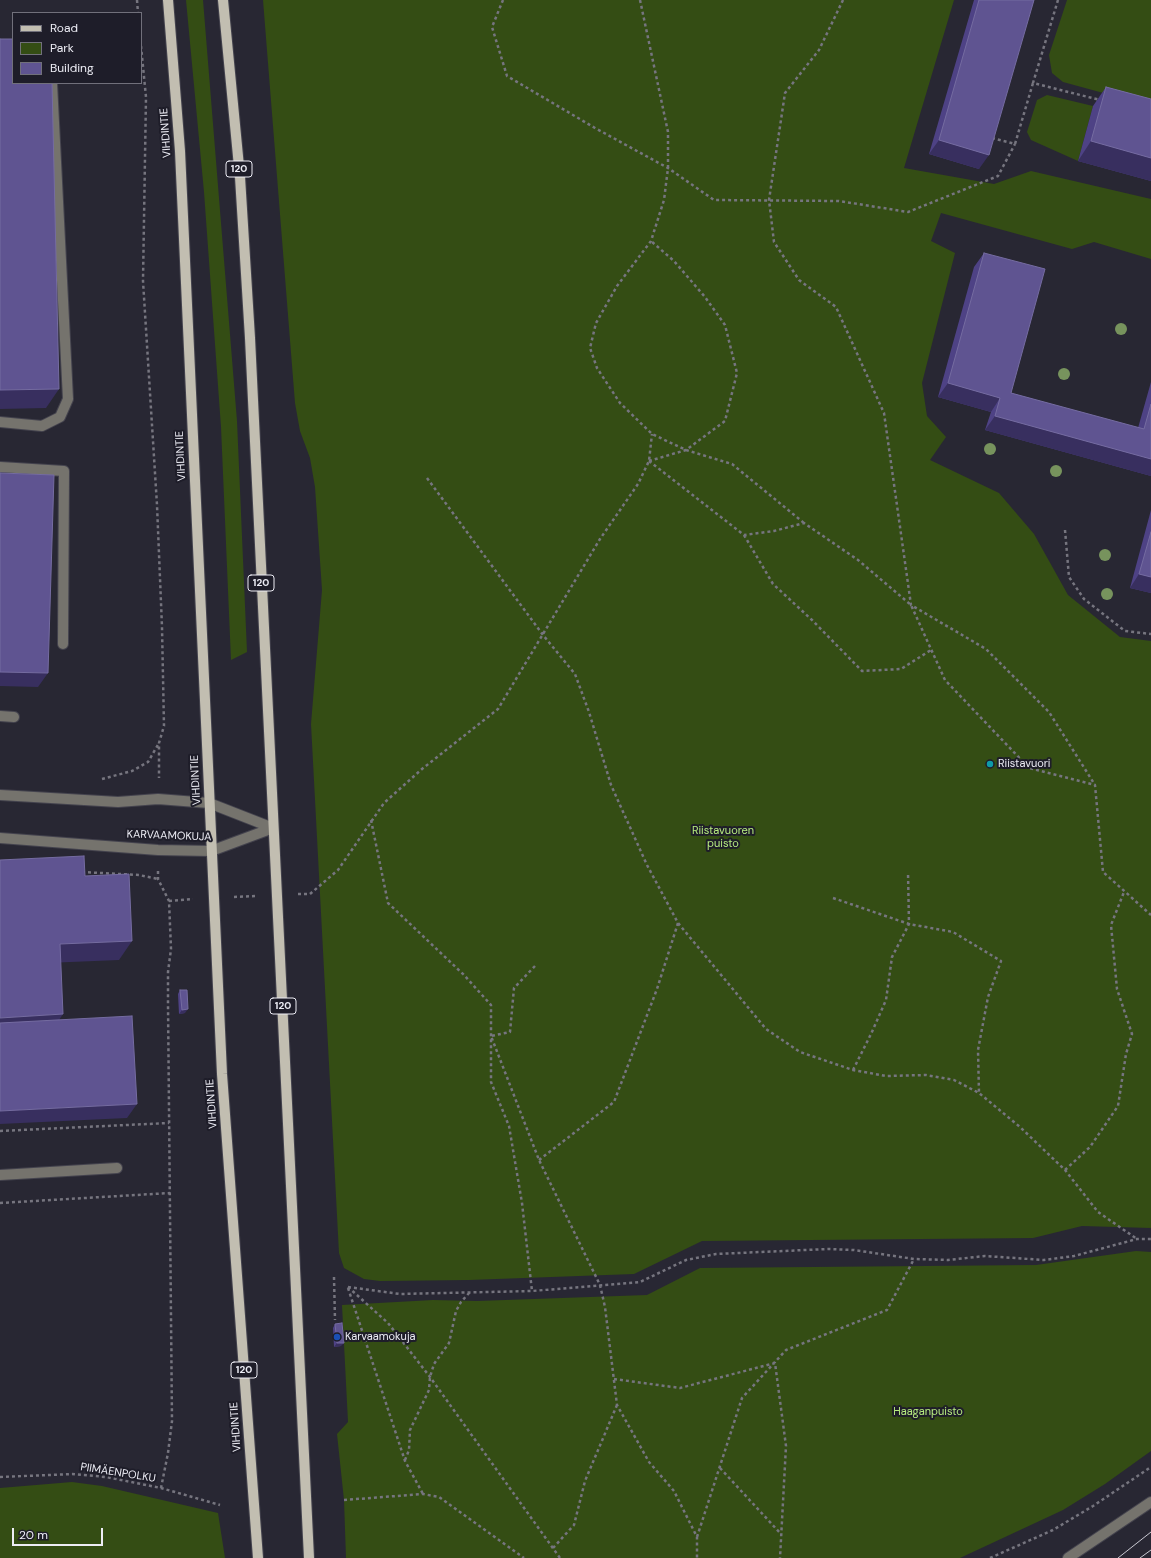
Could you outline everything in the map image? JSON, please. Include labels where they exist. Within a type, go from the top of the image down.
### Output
[{"type":"main road","name":"VIHDINTIE","points":[[168,0],[180,151],[222,1074],[258,1558]]},
{"type":"main road","name":"120","points":[[223,0],[240,177],[250,338],[272,828],[277,895],[309,1558]]},
{"type":"street","points":[[0,422],[42,426],[60,417],[68,399],[52,84]]},
{"type":"street","points":[[0,467],[64,471],[63,644]]},
{"type":"street","points":[[0,716],[14,717]]},
{"type":"street","points":[[0,795],[118,802],[158,799],[209,804],[272,828]]},
{"type":"street","name":"KARVAAMOKUJA","points":[[0,838],[158,850],[212,852],[272,828]]},
{"type":"street","points":[[0,1174],[117,1168]]},
{"type":"street","points":[[1068,1558],[1151,1502]]},
{"type":"path","points":[[137,0],[138,12]]},
{"type":"path","points":[[503,0],[492,28],[507,76],[595,128],[668,168],[714,200],[839,201],[908,212],[998,176],[1015,144],[1058,0]]},
{"type":"path","points":[[640,0],[668,132],[668,168],[664,200],[651,242],[618,286],[596,323],[590,348],[597,368],[620,402],[652,434],[686,450],[732,464],[804,523],[858,560],[911,605],[986,649],[1049,712],[1095,784],[1103,872],[1151,915]]},
{"type":"path","points":[[843,0],[819,50],[785,93],[769,200],[774,242],[799,280],[836,307],[884,413],[911,605],[945,680],[1029,768],[1095,784]]},
{"type":"path","points":[[94,780],[132,771],[148,762],[159,743],[164,726],[157,505],[143,281],[146,104],[142,58]]},
{"type":"path","points":[[1033,83],[1107,102]]},
{"type":"path","points":[[989,137],[1015,144]]},
{"type":"path","points":[[649,461],[686,450],[725,421],[737,373],[725,325],[705,297],[674,261],[651,242]]},
{"type":"path","points":[[169,900],[310,894],[338,870],[384,803],[417,774],[498,709],[600,539],[638,484],[649,461],[652,434]]},
{"type":"path","points":[[649,461],[744,535],[773,584],[812,620],[862,671],[901,669],[931,650]]},
{"type":"path","points":[[427,478],[543,635],[575,674],[589,712],[611,785],[647,865],[678,923],[766,1029],[800,1052],[853,1070],[886,1076],[926,1074],[954,1080],[980,1093],[1020,1127],[1065,1170],[1098,1212],[1137,1239]]},
{"type":"path","points":[[744,535],[774,531],[804,523]]},
{"type":"path","points":[[1065,530],[1069,577],[1084,599],[1125,631],[1151,634]]},
{"type":"path","points":[[158,799],[159,743]]},
{"type":"path","points":[[371,820],[388,903],[464,975],[491,1005],[491,1082],[509,1126],[522,1204],[532,1291]]},
{"type":"path","points":[[158,850],[158,879],[169,900],[171,949],[168,972],[172,1421],[168,1453],[161,1488]]},
{"type":"path","points":[[77,872],[139,875],[158,879]]},
{"type":"path","points":[[853,1070],[872,1034],[886,1000],[892,958],[909,924],[908,872]]},
{"type":"path","points":[[1065,1170],[1090,1147],[1118,1106],[1126,1054],[1132,1034],[1117,990],[1111,925],[1124,892]]},
{"type":"path","points":[[833,898],[909,924],[953,932],[1001,961],[988,997],[978,1050],[980,1093]]},
{"type":"path","points":[[539,1160],[614,1102],[657,989],[678,923]]},
{"type":"path","points":[[491,1036],[510,1032],[514,988],[535,966]]},
{"type":"path","points":[[491,1036],[539,1160],[600,1285],[605,1307],[617,1405],[649,1462],[674,1492],[697,1538]]},
{"type":"path","points":[[0,1131],[169,1123]]},
{"type":"path","points":[[0,1203],[170,1193]]},
{"type":"path","points":[[348,1287],[400,1294],[532,1291],[640,1282],[686,1260],[716,1254],[828,1249],[854,1250],[914,1259],[948,1260],[985,1256],[1044,1260],[1074,1256],[1137,1239],[1151,1239]]},
{"type":"path","points":[[697,1558],[697,1538],[742,1398],[786,1350],[887,1310],[914,1259]]},
{"type":"path","points":[[334,1277],[335,1320]]},
{"type":"path","points":[[348,1287],[388,1323],[430,1377],[560,1558]]},
{"type":"path","points":[[348,1287],[404,1461],[423,1494]]},
{"type":"path","points":[[404,1461],[409,1450],[410,1430],[429,1390],[430,1377],[434,1364],[449,1343],[456,1312],[460,1302],[471,1292]]},
{"type":"path","points":[[614,1379],[680,1388],[775,1363]]},
{"type":"path","points":[[775,1363],[786,1446],[780,1558]]},
{"type":"path","points":[[553,1548],[574,1525],[585,1481],[617,1405]]},
{"type":"path","points":[[990,1558],[1053,1530],[1094,1506],[1151,1467]]},
{"type":"path","points":[[720,1468],[781,1534]]},
{"type":"path","name":"PIIMÄENPOLKU","points":[[0,1477],[72,1474],[106,1477],[161,1488],[220,1505]]},
{"type":"path","points":[[344,1500],[423,1494],[439,1497],[524,1558]]},
{"type":"green space","points":[[186,0],[203,0],[237,421],[247,652],[231,660],[221,427],[204,192]]},
{"type":"green space","name":"Riistavuoren puisto","points":[[263,0],[954,0],[904,168],[994,184],[1031,171],[1151,199],[1151,259],[1094,242],[1072,249],[941,213],[931,241],[955,253],[922,383],[927,416],[946,437],[930,460],[999,493],[1034,534],[1068,595],[1120,637],[1151,641],[1151,1228],[1082,1226],[1033,1238],[702,1241],[634,1274],[469,1280],[380,1281],[364,1279],[344,1268],[339,1253],[311,724],[322,590],[315,487],[310,458],[300,431],[295,403]]},
{"type":"green space","points":[[1067,0],[1151,0],[1151,106],[1063,82],[1052,73],[1049,55]]},
{"type":"green space","points":[[1047,95],[1093,106],[1078,161],[1031,140],[1027,132],[1037,100]]},
{"type":"green space","name":"Haaganpuisto","points":[[1136,1251],[1151,1252],[1151,1451],[1105,1484],[1063,1510],[960,1558],[346,1558],[344,1500],[337,1434],[348,1422],[342,1305],[433,1300],[477,1301],[647,1295],[700,1268],[1036,1265]]},
{"type":"green space","points":[[72,1482],[102,1486],[218,1513],[225,1558],[0,1558],[0,1488]]},
{"type":"building","points":[[979,0],[1034,0],[989,155],[939,140]]},
{"type":"building","points":[[0,39],[12,39],[12,84],[52,84],[59,389],[0,390]]},
{"type":"building","points":[[1106,87],[1151,99],[1151,158],[1091,141]]},
{"type":"building","points":[[984,253],[1045,269],[1011,393],[1144,429],[1151,404],[1151,459],[995,416],[1000,398],[948,383]]},
{"type":"building","points":[[0,473],[54,475],[48,673],[0,672]]},
{"type":"building","points":[[1151,532],[1151,577],[1139,574]]},
{"type":"building","points":[[84,856],[85,876],[129,874],[132,941],[60,944],[63,1014],[0,1018],[0,860]]},
{"type":"building","points":[[180,990],[187,990],[188,1009],[182,1010]]},
{"type":"building","points":[[132,1016],[137,1104],[0,1111],[0,1023]]},
{"type":"building","points":[[342,1323],[344,1343],[337,1343],[335,1324]]},
{"type":"tram line","points":[[1118,1558],[1151,1532]]},
{"type":"tram line","points":[[1140,1558],[1151,1550]]},
{"type":"place","name":"Riistavuori","points":[[990,764]]},
{"type":"place","name":"Karvaamokuja","points":[[337,1337]]}]
